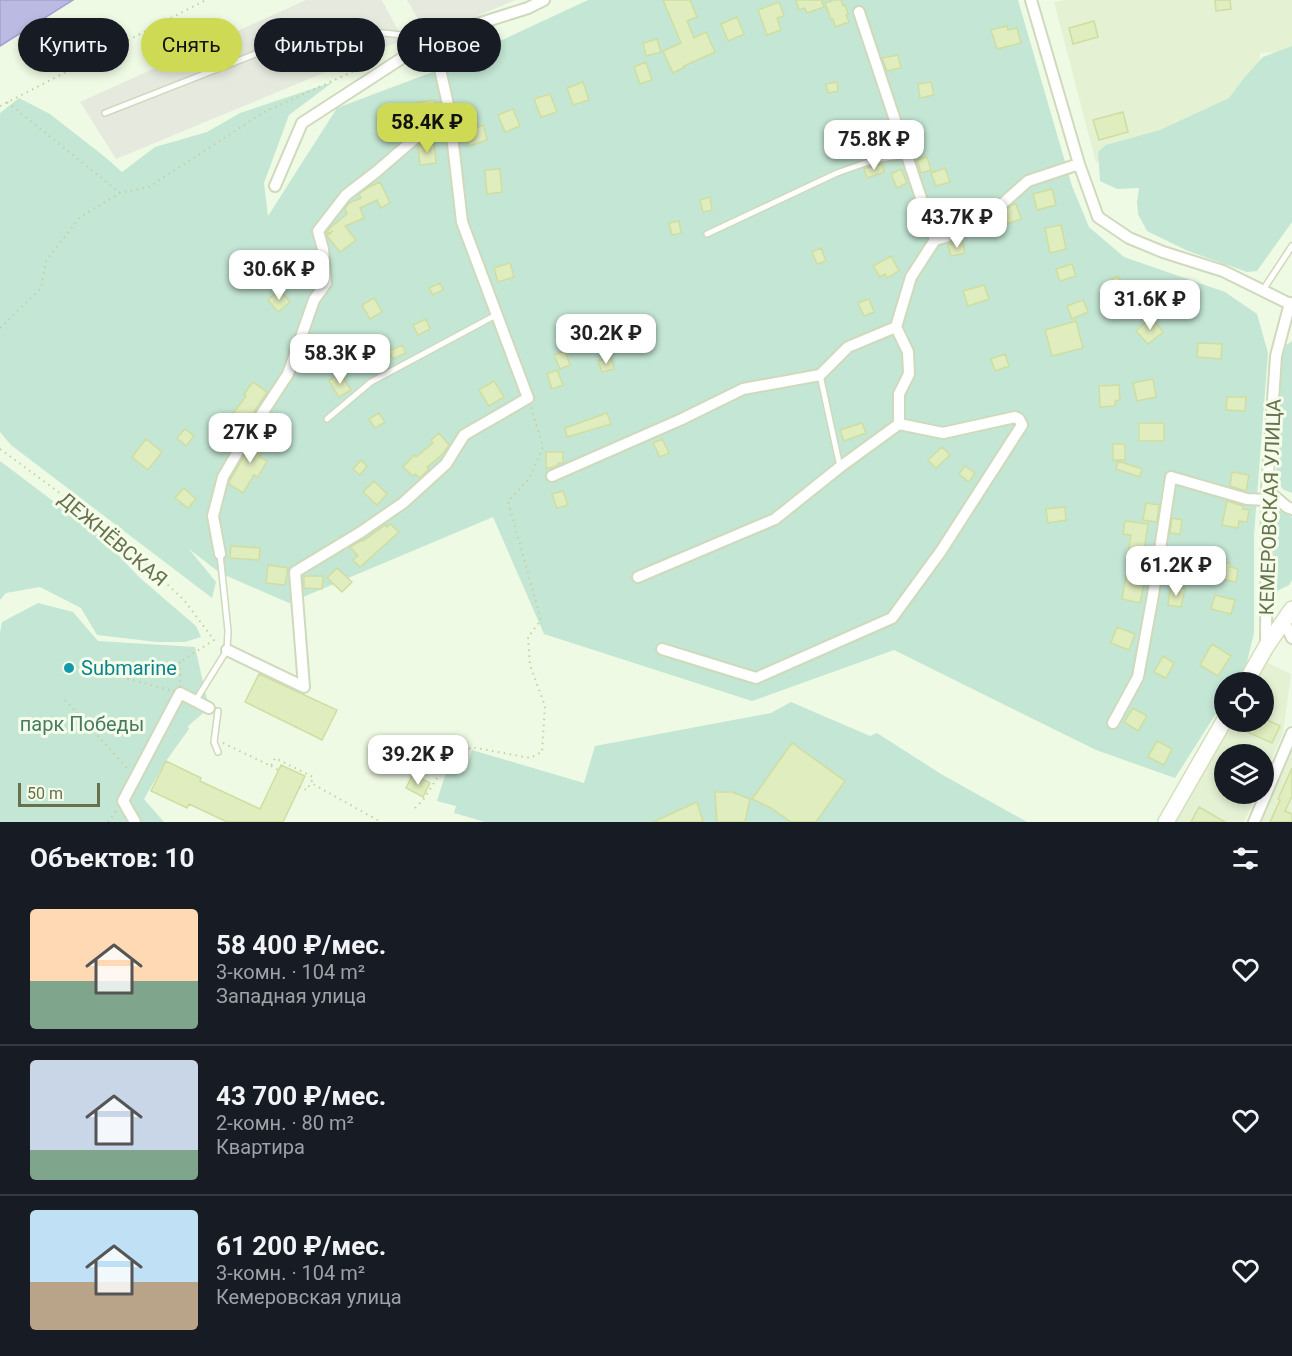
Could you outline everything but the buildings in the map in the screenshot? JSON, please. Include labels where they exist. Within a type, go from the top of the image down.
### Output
[{"type":"main road","name":"КЕМЕРОВСКАЯ УЛИЦА","points":[[1252,672],[1288,615]]},
{"type":"main road","points":[[1166,822],[1218,732]]},
{"type":"street","points":[[496,18],[528,8],[544,0]]},
{"type":"street","name":"КЕМЕРОВСКАЯ УЛИЦА","points":[[1031,0],[1079,164],[1098,217],[1129,238],[1163,252],[1223,271],[1291,304],[1276,356],[1267,495],[1266,647]]},
{"type":"street","points":[[859,12],[935,240]]},
{"type":"street","points":[[275,186],[302,123],[397,61]]},
{"type":"street","points":[[227,650],[304,687],[296,572],[403,503],[446,464],[464,435],[528,398],[462,222],[449,109],[441,72]]},
{"type":"street","points":[[220,554],[213,516],[223,477],[288,374],[314,300],[327,283],[323,249],[318,231],[346,195],[449,109]]},
{"type":"street","points":[[898,424],[899,394],[909,375],[908,352],[896,327],[911,277],[935,240],[946,237],[1001,205],[1028,182],[1079,164]]},
{"type":"street","points":[[552,476],[682,419],[743,389],[820,375],[848,347],[896,327]]},
{"type":"street","points":[[638,577],[775,519],[898,424],[943,433],[1015,417],[1022,425],[941,551],[892,618],[756,678],[662,649]]},
{"type":"street","points":[[1113,723],[1138,677],[1171,477],[1247,499],[1267,495],[1292,509]]},
{"type":"street","points":[[1288,615],[1292,638]]},
{"type":"street","points":[[135,822],[123,801],[180,693],[213,710]]},
{"type":"street","points":[[1254,822],[1292,732]]},
{"type":"lane","points":[[105,113],[324,27],[397,34]]},
{"type":"lane","points":[[707,234],[837,173],[874,160],[907,155]]},
{"type":"lane","points":[[1262,290],[1292,246]]},
{"type":"lane","points":[[327,419],[371,382],[496,315]]},
{"type":"lane","points":[[820,375],[840,467]]},
{"type":"lane","points":[[196,700],[227,650],[228,631],[220,554]]},
{"type":"lane","points":[[213,710],[214,742],[218,752]]},
{"type":"path","points":[[0,106],[206,0]]},
{"type":"path","points":[[0,328],[41,288],[46,261],[80,217],[120,193],[149,187],[264,112],[352,72]]},
{"type":"path","points":[[7,102],[120,193]]},
{"type":"path","points":[[415,808],[447,764],[457,763],[471,747],[530,759],[542,752],[545,706],[530,665],[528,638],[541,620],[508,501],[529,479],[543,447],[528,398]]},
{"type":"path","name":"ДЕЖНЁВСКАЯ","points":[[0,449],[124,543],[184,600],[214,640],[180,662]]},
{"type":"path","points":[[180,662],[180,693],[89,668],[180,662]]},
{"type":"path","points":[[65,700],[135,777]]},
{"type":"path","points":[[221,739],[222,743],[278,770]]},
{"type":"path","points":[[271,766],[275,758],[314,777],[307,790],[299,787]]},
{"type":"path","points":[[310,783],[381,822]]},
{"type":"path","points":[[370,822],[372,818]]},
{"type":"shaded area","points":[[306,0],[382,0],[397,29],[397,42],[385,47],[385,18],[266,18]]},
{"type":"shaded area","points":[[407,0],[515,0],[473,18],[417,18]]},
{"type":"shaded area","points":[[1067,0],[1292,0],[1292,51],[1260,53],[1258,114],[1096,163],[1054,2]]},
{"type":"shaded area","points":[[254,23],[254,72],[326,72],[116,159],[80,102],[146,72],[242,72],[242,29]]},
{"type":"shaded area","points":[[1264,661],[1291,674],[1283,733],[1274,754],[1274,744],[1217,744],[1224,732],[1274,732],[1274,672],[1258,672]]},
{"type":"shaded area","points":[[1292,741],[1292,822],[1258,822],[1266,804],[1274,804],[1274,784]]},
{"type":"shaded area","points":[[1214,750],[1214,804],[1252,804],[1244,822],[1173,822]]},
{"type":"green space","points":[[588,0],[1018,0],[1072,186],[1089,227],[1124,257],[1225,292],[1257,314],[1268,353],[1254,535],[1254,633],[1246,666],[1242,672],[1214,672],[1214,717],[1175,778],[1096,750],[894,650],[752,701],[544,634],[493,517],[289,603],[220,573],[189,549],[216,582],[212,598],[11,445],[0,432],[0,113],[19,98],[50,114],[122,172],[155,147],[207,132],[240,113],[333,82],[289,115],[264,183],[268,216],[337,108],[433,72],[501,72],[501,41]]},
{"type":"green space","points":[[1292,46],[1292,222],[1257,271],[1247,272],[1188,251],[1147,231],[1138,214],[1139,188],[1117,189],[1100,181],[1098,152],[1106,145],[1160,130],[1229,98],[1263,57]]},
{"type":"green space","points":[[1292,341],[1292,493],[1284,490],[1276,482],[1282,354],[1286,345]]},
{"type":"green space","points":[[0,461],[102,538],[140,578],[196,626],[201,637],[185,642],[157,642],[97,635],[81,608],[40,587],[6,593],[0,600]]},
{"type":"green space","points":[[1275,508],[1292,517],[1292,580],[1289,585],[1277,591],[1273,588]]},
{"type":"green space","name":"парк Победы","points":[[38,603],[73,612],[98,641],[195,647],[209,708],[188,726],[189,729],[166,761],[144,799],[164,822],[0,822],[0,633],[2,622]]},
{"type":"green space","points":[[791,702],[870,736],[877,733],[941,774],[1027,822],[485,822],[454,813],[456,806],[437,801],[448,766],[466,771],[472,750],[584,783],[595,746],[771,713]]},
{"type":"water","points":[[0,0],[73,0],[44,18],[18,18],[18,35],[0,46]]},
{"type":"place","name":"Submarine","points":[[69,668]]}]
